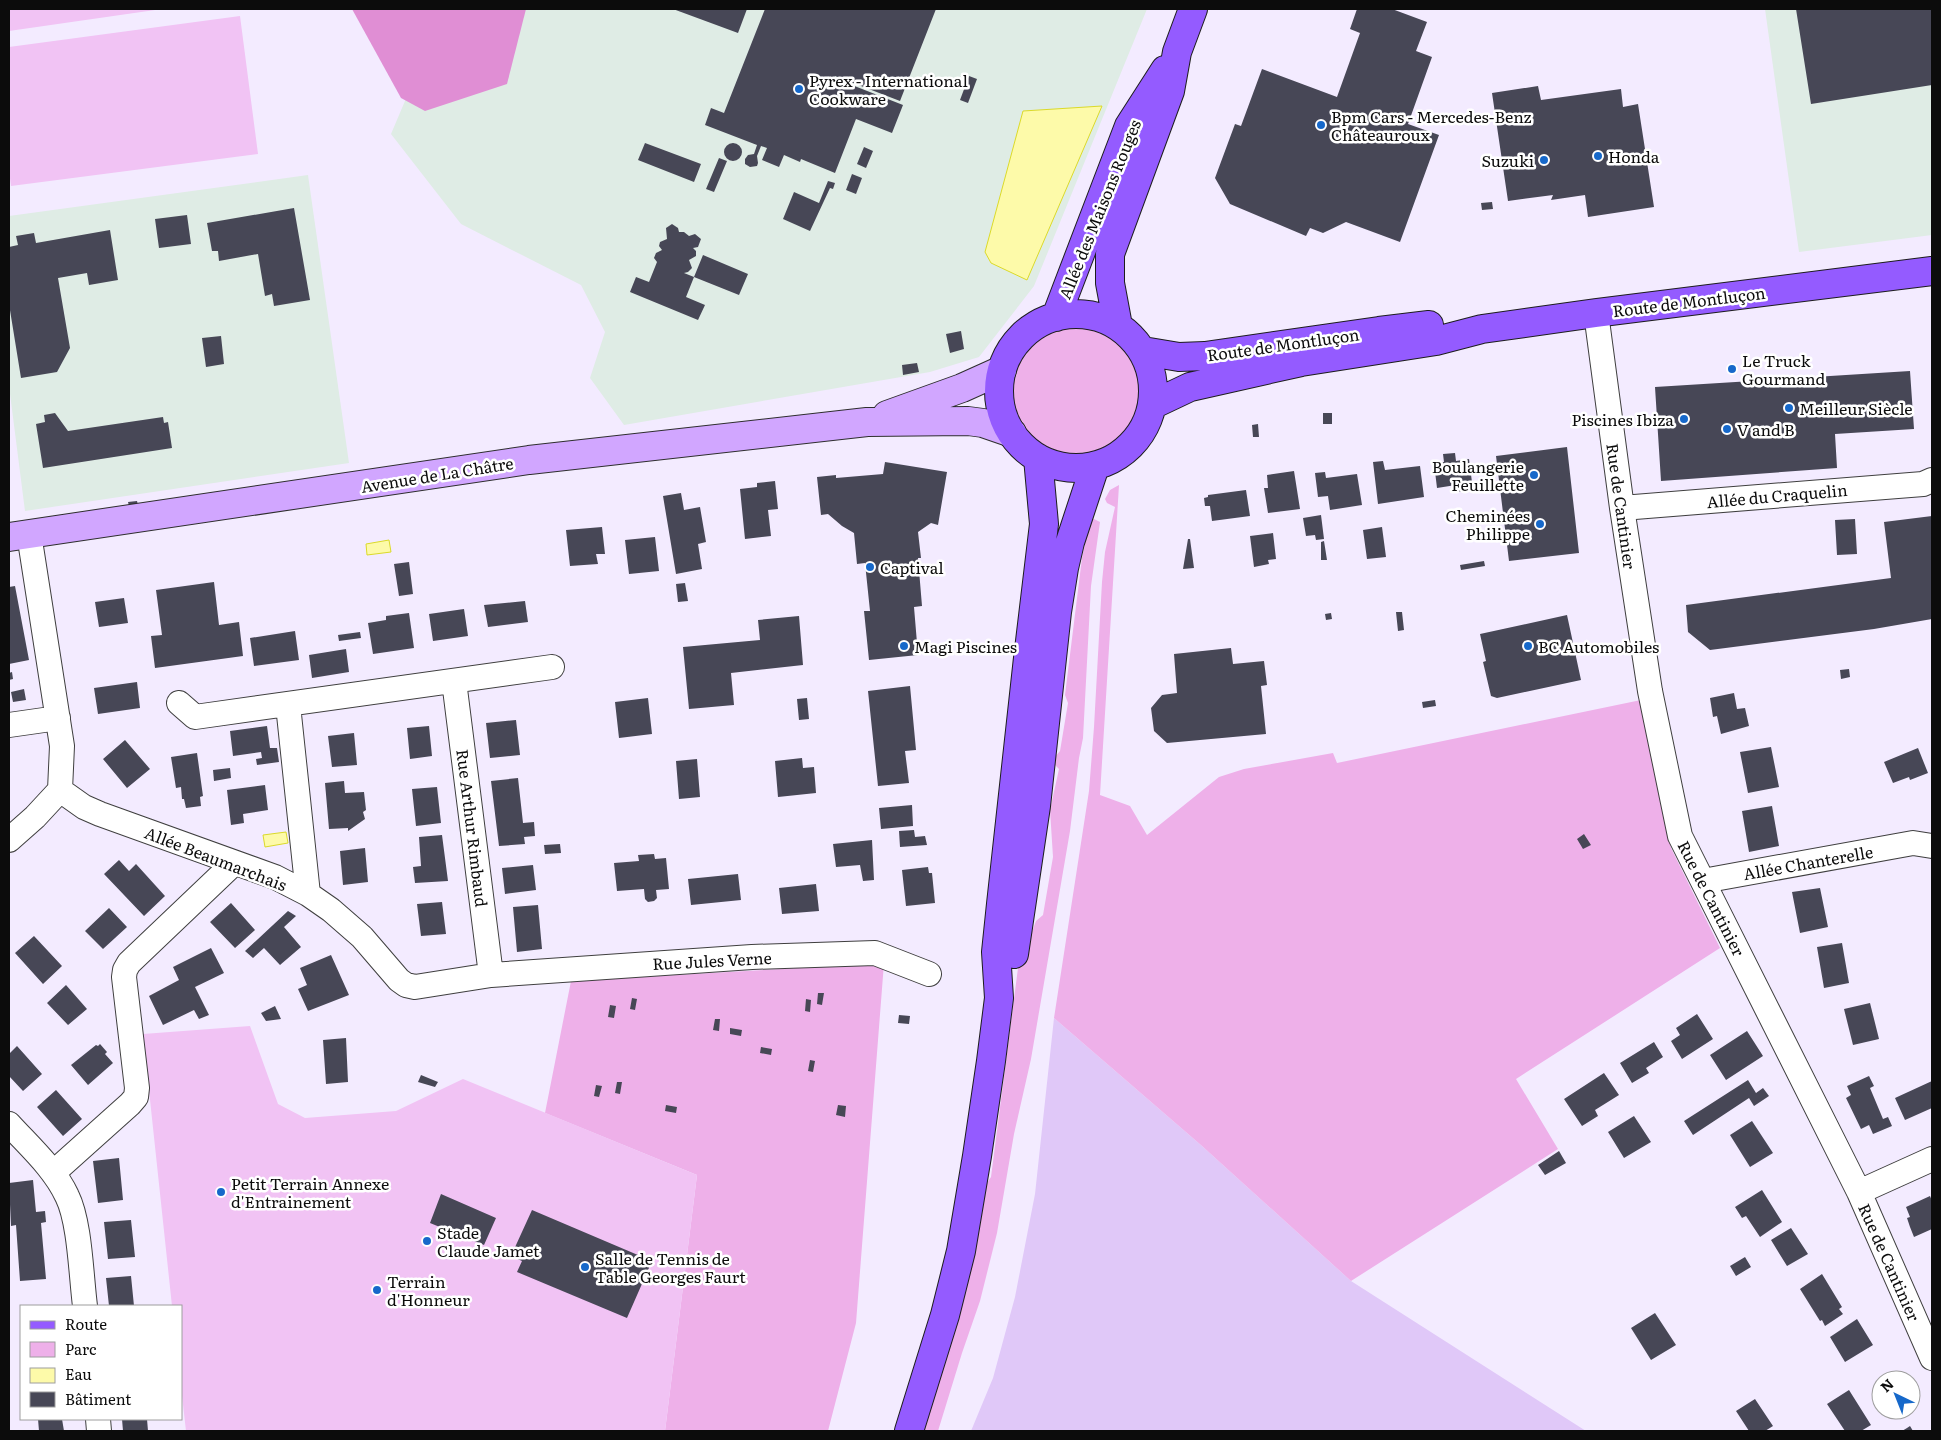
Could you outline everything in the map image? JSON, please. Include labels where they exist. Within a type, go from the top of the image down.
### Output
[{"type":"main road","name":"Allée des Maisons Rouges","points":[[1118,326],[1110,284],[1110,254],[1170,91],[1177,52],[1193,9]]},
{"type":"main road","name":"Allée des Maisons Rouges","points":[[1056,316],[1129,126],[1177,52]]},
{"type":"main road","name":"Route de Montluçon","points":[[1896,274],[1932,266]]},
{"type":"main road","name":"Route de Montluçon","points":[[1152,405],[1190,387],[1301,362],[1436,341],[1482,329],[1896,274],[1932,271]]},
{"type":"main road","points":[[1084,314],[1101,318],[1118,326],[1131,336],[1143,351],[1153,382],[1152,405],[1149,416],[1137,438],[1122,453],[1095,466],[1070,467],[1038,458],[1023,446],[1012,433],[1001,408],[999,394],[1002,370],[1011,350],[1024,334],[1056,316],[1084,314]]},
{"type":"main road","name":"Route de Montluçon","points":[[1143,351],[1178,356],[1205,356],[1430,325],[1482,329]]},
{"type":"main road","name":"Avenue de La Châtre","points":[[867,422],[962,388],[1002,370]]},
{"type":"main road","name":"Avenue de La Châtre","points":[[19,536],[529,460],[867,422],[968,421],[1012,433]]},
{"type":"main road","points":[[999,998],[996,952],[1044,524],[1038,458]]},
{"type":"main road","points":[[909,1431],[945,1315],[960,1252],[977,1156],[999,998],[1014,954],[1036,806],[1057,612],[1064,568],[1070,542],[1095,466]]},
{"type":"street","name":"Rue de Cantinier","points":[[1596,313],[1622,508],[1650,691],[1680,836],[1859,1192],[1932,1358]]},
{"type":"street","name":"Allée du Craquelin","points":[[1622,508],[1923,484],[1932,480]]},
{"type":"street","points":[[9,840],[35,818],[60,790],[62,746],[58,718],[19,536]]},
{"type":"street","points":[[180,703],[195,717],[552,667]]},
{"type":"street","name":"Rue Arthur Rimbaud","points":[[454,681],[491,975]]},
{"type":"street","points":[[288,705],[308,894]]},
{"type":"street","points":[[9,725],[58,718]]},
{"type":"street","name":"Allée Beaumarchais","points":[[60,790],[100,814],[275,877],[308,894],[331,910],[362,937],[399,980],[406,985],[415,987],[491,975]]},
{"type":"street","name":"Allée Chanterelle","points":[[1703,881],[1923,845],[1932,828]]},
{"type":"street","points":[[53,1173],[136,1097],[137,1088],[124,977],[129,962],[234,863]]},
{"type":"street","name":"Rue Jules Verne","points":[[491,975],[752,957],[875,953],[929,974]]},
{"type":"street","points":[[9,1124],[53,1173],[67,1195],[74,1213],[84,1305]]},
{"type":"street","points":[[1859,1192],[1932,1159]]},
{"type":"shaded area","points":[[9,9],[162,9],[9,31]]},
{"type":"shaded area","points":[[352,9],[526,9],[507,84],[425,111],[401,98]]},
{"type":"shaded area","points":[[444,9],[1147,9],[1034,286],[979,357],[930,372],[624,425],[590,378],[605,332],[581,285],[461,224],[391,134]]},
{"type":"shaded area","points":[[1765,9],[1932,9],[1932,235],[1799,252]]},
{"type":"shaded area","points":[[240,16],[258,154],[11,186],[9,171],[9,47]]},
{"type":"shaded area","points":[[308,175],[349,463],[25,511],[9,386],[9,216]]},
{"type":"shaded area","points":[[1054,1018],[1202,1146],[1351,1281],[1586,1431],[971,1431],[993,1378],[1015,1297],[1035,1194]]},
{"type":"shaded area","name":"Stade Claude Jamet","points":[[250,1026],[278,1104],[305,1118],[396,1111],[463,1079],[697,1175],[665,1431],[186,1431],[182,1396],[182,1305],[172,1305],[143,1034]]},
{"type":"green space","points":[[1076,314],[1105,320],[1119,327],[1130,337],[1140,348],[1147,362],[1153,391],[1147,420],[1140,434],[1130,445],[1119,455],[1105,462],[1076,468],[1047,462],[1033,455],[1022,445],[1012,434],[1005,420],[999,391],[1005,362],[1012,348],[1022,337],[1033,327],[1047,320]]},
{"type":"green space","points":[[1119,485],[1100,795],[1130,806],[1147,835],[1219,777],[1244,769],[1333,753],[1337,763],[1641,700],[1671,848],[1720,948],[1516,1079],[1558,1149],[1351,1281],[1202,1146],[1054,1018],[1089,791],[1102,582],[1105,552],[1115,507],[1107,503],[1105,499],[1110,490]]},
{"type":"green space","points":[[1090,517],[1100,522],[1091,586],[1083,738],[1070,831],[1031,1059],[1014,1134],[997,1233],[980,1301],[938,1431],[921,1431],[958,1319],[980,1226],[987,1183],[991,1177],[1018,968],[1036,921],[1043,915],[1053,857],[1050,810],[1059,769],[1055,765],[1055,757],[1060,751],[1068,703],[1065,695],[1082,558]]},
{"type":"green space","points":[[884,963],[856,1323],[828,1431],[665,1431],[697,1175],[545,1113],[571,981]]},
{"type":"water","points":[[1102,106],[1027,280],[991,263],[985,252],[1023,111]]},
{"type":"water","points":[[389,540],[391,552],[367,555],[366,544]]},
{"type":"water","points":[[286,832],[288,843],[265,847],[263,835]]},
{"type":"building","points":[[673,9],[747,9],[738,33]]},
{"type":"building","name":"Pyrex - International Cookware","points":[[765,9],[936,9],[900,101],[835,76],[834,78],[903,105],[892,133],[856,119],[835,173],[801,159],[800,162],[784,155],[779,167],[762,160],[767,148],[761,146],[757,156],[757,166],[750,167],[745,164],[745,159],[748,155],[754,154],[757,145],[705,125],[711,108],[724,113]]},
{"type":"building","points":[[1357,9],[1392,9],[1427,22],[1416,51],[1432,57],[1408,124],[1439,135],[1400,242],[1346,222],[1323,233],[1310,228],[1306,236],[1230,204],[1215,178],[1235,124],[1241,126],[1262,69],[1337,97],[1360,33],[1350,29]]},
{"type":"building","points":[[1796,9],[1932,9],[1932,85],[1811,104]]},
{"type":"building","points":[[969,76],[977,79],[968,103],[960,100]]},
{"type":"building","points":[[1538,86],[1541,100],[1621,89],[1623,107],[1638,104],[1654,207],[1588,217],[1585,195],[1551,200],[1553,195],[1508,201],[1492,93]]},
{"type":"building","points":[[645,143],[701,164],[694,182],[638,160]]},
{"type":"building","points":[[733,143],[739,146],[742,152],[739,158],[733,161],[727,158],[724,152],[727,146]]},
{"type":"building","points":[[864,147],[873,151],[866,168],[857,164]]},
{"type":"building","points":[[719,158],[727,161],[714,192],[706,189]]},
{"type":"building","points":[[852,174],[862,178],[856,194],[846,190]]},
{"type":"building","points":[[828,181],[835,183],[833,189],[830,188],[810,231],[783,219],[794,192],[819,203]]},
{"type":"building","points":[[1492,202],[1493,209],[1482,210],[1481,203]]},
{"type":"building","points":[[294,208],[310,300],[274,306],[272,294],[265,296],[258,254],[219,261],[218,251],[212,251],[207,223]]},
{"type":"building","points":[[187,215],[191,244],[159,248],[155,219]]},
{"type":"building","points":[[672,224],[678,228],[679,232],[684,232],[689,236],[695,234],[701,239],[698,247],[693,248],[696,251],[696,256],[689,260],[692,268],[684,273],[694,277],[686,297],[705,305],[698,320],[630,292],[636,277],[649,282],[657,262],[654,258],[656,253],[662,250],[659,246],[660,242],[667,239],[666,228]]},
{"type":"building","points":[[110,230],[118,280],[89,285],[87,273],[58,278],[70,348],[57,372],[21,378],[9,304],[9,247],[18,245],[16,236],[34,233],[36,243]]},
{"type":"building","points":[[703,255],[748,274],[739,295],[694,277]]},
{"type":"building","points":[[961,331],[964,349],[950,353],[946,334]]},
{"type":"building","points":[[221,336],[224,364],[206,367],[202,338]]},
{"type":"building","points":[[917,363],[919,372],[903,375],[902,365]]},
{"type":"building","points":[[1910,371],[1914,429],[1835,434],[1837,468],[1661,481],[1655,387]]},
{"type":"building","points":[[55,413],[68,431],[163,417],[164,423],[168,422],[172,448],[43,468],[36,424],[45,422],[44,415]]},
{"type":"building","points":[[1323,413],[1332,413],[1332,424],[1323,424]]},
{"type":"building","points":[[1258,424],[1259,437],[1253,437],[1252,425]]},
{"type":"building","points":[[1567,447],[1579,553],[1509,561],[1496,456]]},
{"type":"building","points":[[1455,453],[1456,461],[1469,459],[1473,490],[1457,492],[1456,485],[1437,488],[1434,463],[1444,462],[1443,454]]},
{"type":"building","points":[[1383,461],[1385,470],[1420,466],[1424,497],[1378,504],[1373,462]]},
{"type":"building","points":[[885,462],[947,472],[938,525],[931,523],[918,532],[921,558],[918,558],[922,606],[914,607],[918,655],[869,660],[864,611],[870,611],[865,563],[857,564],[854,533],[828,514],[821,515],[817,477],[836,475],[836,478],[883,474]]},
{"type":"building","points":[[1294,471],[1300,509],[1268,513],[1264,488],[1268,488],[1267,475]]},
{"type":"building","points":[[1325,472],[1326,478],[1357,474],[1362,505],[1330,510],[1328,496],[1318,497],[1315,473]]},
{"type":"building","points":[[775,481],[778,509],[768,510],[771,536],[745,539],[740,489],[757,487],[757,483]]},
{"type":"building","points":[[1246,490],[1250,516],[1212,521],[1210,506],[1205,506],[1204,498],[1208,497],[1208,495]]},
{"type":"building","points":[[681,493],[684,510],[700,507],[706,542],[698,544],[702,569],[676,574],[663,496]]},
{"type":"building","points":[[137,501],[138,505],[129,506],[128,502]]},
{"type":"building","points":[[1321,515],[1324,539],[1316,540],[1315,535],[1306,536],[1303,518]]},
{"type":"building","points":[[1932,516],[1932,619],[1874,629],[1710,650],[1688,632],[1686,605],[1891,578],[1884,522]]},
{"type":"building","points":[[1855,519],[1857,554],[1837,555],[1835,520]]},
{"type":"building","points":[[602,527],[605,554],[596,554],[598,564],[570,566],[566,530]]},
{"type":"building","points":[[1382,527],[1386,557],[1367,559],[1363,530]]},
{"type":"building","points":[[1273,533],[1276,559],[1268,560],[1269,564],[1254,567],[1250,536]]},
{"type":"building","points":[[655,537],[659,571],[629,574],[625,540]]},
{"type":"building","points":[[1188,539],[1190,539],[1194,568],[1183,569]]},
{"type":"building","points":[[1324,541],[1327,560],[1321,560],[1321,542]]},
{"type":"building","points":[[1484,561],[1485,566],[1461,570],[1460,565]]},
{"type":"building","points":[[409,562],[413,594],[399,596],[394,564]]},
{"type":"building","points":[[214,582],[219,625],[239,622],[243,656],[155,668],[151,636],[162,635],[156,590]]},
{"type":"building","points":[[685,583],[688,601],[678,602],[676,584]]},
{"type":"building","points":[[15,586],[29,660],[9,664],[9,587]]},
{"type":"building","points":[[124,598],[128,623],[99,627],[95,602]]},
{"type":"building","points":[[525,601],[528,622],[488,627],[484,605]]},
{"type":"building","points":[[464,609],[468,636],[433,641],[429,614]]},
{"type":"building","points":[[1396,612],[1402,612],[1404,630],[1398,631]]},
{"type":"building","points":[[409,613],[414,648],[373,654],[368,623],[386,620],[386,616]]},
{"type":"building","points":[[1331,613],[1332,619],[1326,620],[1325,614]]},
{"type":"building","name":"BC Automobiles","points":[[1567,615],[1581,680],[1497,698],[1491,696],[1483,662],[1486,661],[1480,634]]},
{"type":"building","points":[[799,616],[803,665],[731,673],[734,705],[689,709],[683,647],[760,640],[758,620]]},
{"type":"building","points":[[295,631],[299,660],[254,666],[250,638]]},
{"type":"building","points":[[360,632],[361,638],[339,641],[338,635]]},
{"type":"building","points":[[1231,648],[1233,664],[1264,661],[1267,685],[1261,686],[1266,734],[1167,743],[1154,731],[1151,708],[1162,695],[1177,693],[1174,654]]},
{"type":"building","points":[[346,649],[349,672],[312,678],[309,655]]},
{"type":"building","points":[[1849,669],[1850,677],[1841,679],[1840,670]]},
{"type":"building","points":[[12,672],[13,679],[9,680],[9,673]]},
{"type":"building","points":[[137,682],[140,708],[98,714],[94,688]]},
{"type":"building","points":[[910,686],[916,750],[905,751],[909,783],[878,786],[868,691]]},
{"type":"building","points":[[24,689],[26,700],[13,702],[11,692]]},
{"type":"building","points":[[1734,693],[1737,709],[1745,708],[1749,726],[1721,734],[1717,716],[1713,717],[1710,698]]},
{"type":"building","points":[[648,698],[652,734],[619,738],[615,702]]},
{"type":"building","points":[[807,698],[809,719],[799,720],[797,699]]},
{"type":"building","points":[[1435,700],[1436,706],[1423,708],[1422,702]]},
{"type":"building","points":[[516,720],[520,755],[490,758],[486,723]]},
{"type":"building","points":[[267,726],[270,748],[277,748],[279,762],[257,765],[256,759],[262,758],[261,752],[233,756],[230,731]]},
{"type":"building","points":[[429,726],[432,756],[410,759],[407,728]]},
{"type":"building","points":[[354,733],[357,765],[332,767],[328,736]]},
{"type":"building","points":[[125,740],[150,769],[127,788],[103,759]]},
{"type":"building","points":[[1771,747],[1779,787],[1748,793],[1740,752]]},
{"type":"building","points":[[1918,748],[1928,773],[1910,780],[1909,777],[1893,783],[1884,762]]},
{"type":"building","points":[[197,753],[203,796],[200,797],[201,806],[186,808],[184,799],[182,799],[181,787],[176,788],[171,757]]},
{"type":"building","points":[[802,758],[803,768],[814,767],[816,793],[778,797],[775,761]]},
{"type":"building","points":[[697,759],[700,797],[679,799],[676,761]]},
{"type":"building","points":[[230,768],[231,778],[214,781],[213,770]]},
{"type":"building","points":[[518,778],[523,823],[534,822],[535,836],[524,837],[525,844],[499,846],[491,781]]},
{"type":"building","points":[[344,781],[345,793],[364,792],[366,810],[363,812],[365,819],[348,831],[348,828],[329,829],[325,783]]},
{"type":"building","points":[[265,785],[268,810],[243,814],[244,823],[231,825],[227,790]]},
{"type":"building","points":[[437,787],[441,823],[416,826],[412,789]]},
{"type":"building","points":[[912,805],[913,826],[881,829],[879,808]]},
{"type":"building","points":[[1772,806],[1779,846],[1749,852],[1742,811]]},
{"type":"building","points":[[914,830],[915,837],[925,836],[927,845],[900,847],[899,831]]},
{"type":"building","points":[[1584,834],[1591,845],[1583,849],[1577,839]]},
{"type":"building","points":[[442,835],[448,881],[415,883],[413,867],[421,866],[419,837]]},
{"type":"building","points":[[872,840],[874,880],[863,881],[860,865],[836,867],[833,844]]},
{"type":"building","points":[[560,844],[561,853],[545,854],[544,845]]},
{"type":"building","points":[[365,848],[368,882],[343,885],[340,851]]},
{"type":"building","points":[[654,854],[655,859],[666,858],[669,889],[656,890],[657,898],[654,901],[648,902],[645,899],[644,889],[617,891],[614,863],[639,861],[638,855]]},
{"type":"building","points":[[119,860],[129,871],[136,864],[165,896],[144,916],[104,874]]},
{"type":"building","points":[[533,865],[536,890],[505,894],[502,868]]},
{"type":"building","points":[[928,867],[929,873],[932,873],[935,903],[906,906],[902,870]]},
{"type":"building","points":[[738,874],[741,900],[691,905],[688,879]]},
{"type":"building","points":[[816,884],[819,911],[782,914],[779,888]]},
{"type":"building","points":[[1820,888],[1828,927],[1800,933],[1792,892]]},
{"type":"building","points":[[442,902],[446,934],[421,936],[417,904]]},
{"type":"building","points":[[231,903],[255,930],[235,948],[210,922]]},
{"type":"building","points":[[538,905],[542,949],[517,952],[513,907]]},
{"type":"building","points":[[109,908],[127,927],[103,949],[85,931]]},
{"type":"building","points":[[288,911],[296,916],[284,927],[301,947],[280,965],[264,948],[253,958],[245,951]]},
{"type":"building","points":[[34,936],[62,966],[43,984],[15,953]]},
{"type":"building","points":[[1842,943],[1849,983],[1824,988],[1817,947]]},
{"type":"building","points":[[211,948],[224,973],[195,987],[209,1015],[199,1019],[194,1010],[163,1025],[149,996],[179,980],[173,967]]},
{"type":"building","points":[[331,955],[349,995],[308,1011],[298,989],[307,985],[300,968]]},
{"type":"building","points":[[66,985],[87,1009],[68,1025],[47,1003]]},
{"type":"building","points":[[818,993],[824,993],[822,1005],[817,1004]]},
{"type":"building","points":[[632,998],[637,999],[635,1010],[630,1009]]},
{"type":"building","points":[[806,999],[811,1000],[810,1012],[805,1011]]},
{"type":"building","points":[[1870,1003],[1879,1039],[1853,1045],[1844,1009]]},
{"type":"building","points":[[610,1005],[616,1006],[614,1018],[608,1017]]},
{"type":"building","points":[[275,1006],[281,1019],[266,1021],[261,1013]]},
{"type":"building","points":[[1697,1014],[1713,1039],[1682,1059],[1671,1041],[1680,1035],[1676,1028]]},
{"type":"building","points":[[899,1015],[910,1016],[909,1024],[898,1023]]},
{"type":"building","points":[[715,1019],[720,1019],[719,1031],[713,1030]]},
{"type":"building","points":[[730,1028],[742,1030],[741,1036],[730,1034]]},
{"type":"building","points":[[1747,1031],[1763,1056],[1726,1080],[1710,1055]]},
{"type":"building","points":[[346,1038],[348,1082],[326,1084],[323,1040]]},
{"type":"building","points":[[1654,1042],[1663,1057],[1646,1068],[1649,1073],[1632,1083],[1620,1063]]},
{"type":"building","points":[[100,1044],[107,1052],[105,1054],[113,1063],[88,1085],[71,1065],[96,1045]]},
{"type":"building","points":[[17,1046],[42,1074],[23,1091],[9,1076],[9,1054]]},
{"type":"building","points":[[761,1047],[772,1049],[771,1055],[760,1053]]},
{"type":"building","points":[[810,1060],[815,1061],[813,1072],[808,1071]]},
{"type":"building","points":[[1604,1073],[1619,1095],[1595,1110],[1598,1116],[1582,1126],[1564,1099]]},
{"type":"building","points":[[421,1075],[438,1082],[435,1087],[418,1082]]},
{"type":"building","points":[[1869,1076],[1874,1086],[1870,1088],[1883,1119],[1888,1117],[1892,1126],[1873,1134],[1869,1125],[1861,1129],[1846,1098],[1851,1095],[1847,1086]]},
{"type":"building","points":[[1748,1080],[1756,1093],[1763,1088],[1769,1096],[1754,1106],[1749,1098],[1693,1135],[1684,1121]]},
{"type":"building","points":[[1932,1081],[1932,1108],[1905,1120],[1895,1098]]},
{"type":"building","points":[[617,1082],[622,1082],[620,1094],[615,1093]]},
{"type":"building","points":[[596,1085],[602,1086],[599,1097],[594,1096]]},
{"type":"building","points":[[56,1090],[82,1119],[63,1136],[37,1107]]},
{"type":"building","points":[[666,1105],[677,1107],[676,1113],[665,1111]]},
{"type":"building","points":[[838,1105],[846,1106],[845,1117],[836,1115]]},
{"type":"building","points":[[1634,1116],[1651,1142],[1624,1158],[1608,1132]]},
{"type":"building","points":[[1752,1121],[1773,1153],[1750,1167],[1730,1135]]},
{"type":"building","points":[[1559,1151],[1566,1163],[1545,1175],[1538,1165]]},
{"type":"building","points":[[119,1158],[123,1200],[98,1203],[93,1161]]},
{"type":"building","points":[[33,1180],[36,1212],[45,1211],[46,1222],[41,1223],[46,1279],[20,1281],[16,1225],[11,1226],[9,1183]]},
{"type":"building","points":[[1762,1190],[1782,1222],[1760,1237],[1746,1216],[1742,1218],[1735,1207]]},
{"type":"building","points":[[441,1194],[496,1218],[484,1245],[430,1223]]},
{"type":"building","points":[[1930,1196],[1932,1201],[1932,1229],[1914,1237],[1907,1218],[1910,1217],[1906,1207]]},
{"type":"building","name":"Salle de Tennis de Table Georges Faurt","points":[[532,1210],[652,1261],[627,1318],[517,1272],[522,1261],[511,1256]]},
{"type":"building","points":[[131,1220],[135,1257],[108,1259],[104,1222]]},
{"type":"building","points":[[1791,1228],[1808,1254],[1787,1266],[1771,1240]]},
{"type":"building","points":[[1745,1257],[1751,1267],[1736,1276],[1730,1266]]},
{"type":"building","points":[[1822,1274],[1842,1307],[1839,1309],[1843,1314],[1825,1326],[1800,1289]]},
{"type":"building","points":[[131,1276],[134,1305],[109,1305],[106,1278]]},
{"type":"building","points":[[1655,1313],[1676,1345],[1651,1360],[1631,1328]]},
{"type":"building","points":[[1857,1319],[1873,1345],[1845,1362],[1830,1337]]},
{"type":"building","points":[[1849,1390],[1871,1425],[1861,1431],[1845,1431],[1827,1404]]},
{"type":"building","points":[[1755,1399],[1773,1426],[1765,1431],[1749,1431],[1736,1411]]},
{"type":"building","points":[[38,1420],[62,1420],[64,1431],[39,1431]]},
{"type":"building","points":[[122,1420],[147,1420],[148,1431],[123,1431]]},
{"type":"building","points":[[1910,1426],[1913,1431],[1902,1431],[1907,1428]]},
{"type":"place","name":"Pyrex - International Cookware","points":[[799,89]]},
{"type":"place","name":"Bpm Cars - Mercedes-Benz Châteauroux","points":[[1321,125]]},
{"type":"place","name":"Honda","points":[[1598,156]]},
{"type":"place","name":"Suzuki","points":[[1544,160]]},
{"type":"place","name":"Le Truck Gourmand","points":[[1732,369]]},
{"type":"place","name":"Meilleur Siècle","points":[[1789,408]]},
{"type":"place","name":"Piscines Ibiza","points":[[1684,419]]},
{"type":"place","name":"V and B","points":[[1727,429]]},
{"type":"place","name":"Boulangerie Feuillette","points":[[1534,475]]},
{"type":"place","name":"Cheminées Philippe","points":[[1540,524]]},
{"type":"place","name":"Captival","points":[[870,567]]},
{"type":"place","name":"Magi Piscines","points":[[904,646]]},
{"type":"place","name":"BC Automobiles","points":[[1528,646]]},
{"type":"place","name":"Petit Terrain Annexe d'Entrainement","points":[[221,1192]]},
{"type":"place","name":"Stade Claude Jamet","points":[[427,1241]]},
{"type":"place","name":"Salle de Tennis de Table Georges Faurt","points":[[585,1267]]},
{"type":"place","name":"Terrain d'Honneur","points":[[377,1290]]}]
